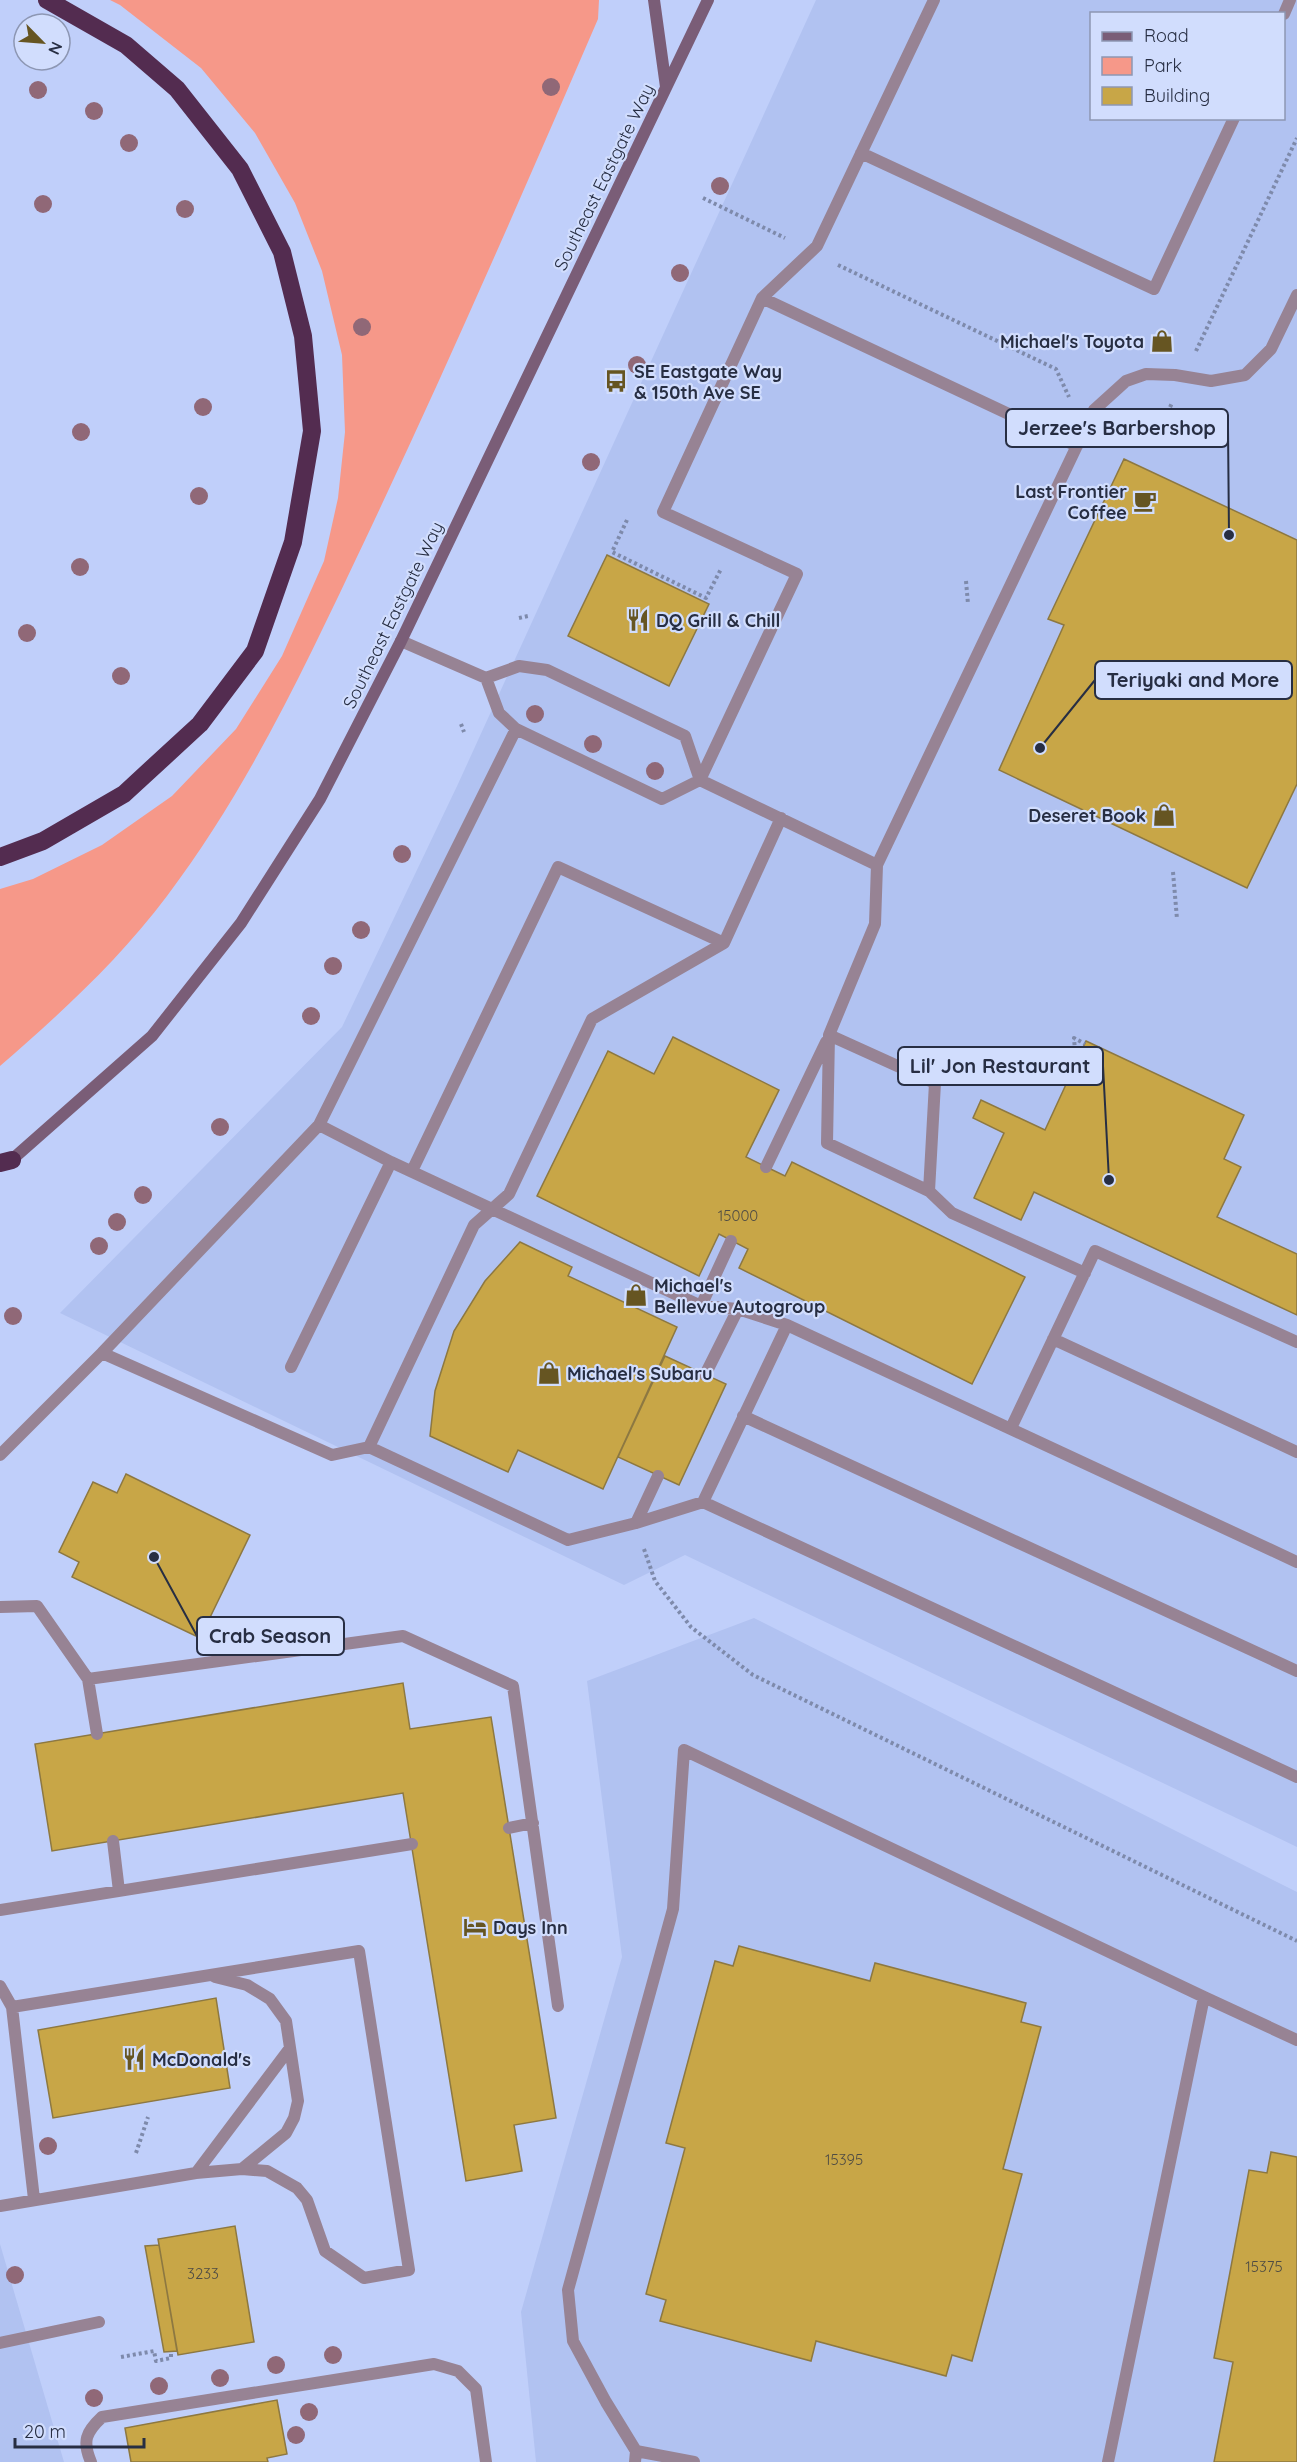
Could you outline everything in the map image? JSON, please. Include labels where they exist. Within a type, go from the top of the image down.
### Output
[{"type":"highway","points":[[0,857],[43,841],[124,794],[200,724],[255,651],[293,542],[312,431],[303,336],[282,252],[240,169],[177,89],[126,45],[47,0]]},
{"type":"main road","points":[[654,0],[666,88]]},
{"type":"main road","name":"Southeast Eastgate Way","points":[[4,1164],[152,1036],[241,923],[320,799],[401,641],[708,0]]},
{"type":"lane","points":[[486,678],[499,712],[516,729],[662,799],[700,780],[797,574],[663,512],[762,298],[817,246],[934,0]]},
{"type":"lane","points":[[861,153],[1154,289],[1233,120]]},
{"type":"lane","points":[[765,1167],[829,1035],[875,924],[877,865],[1094,410],[1126,381],[1146,374],[1175,375],[1211,381],[1245,375],[1271,349],[1297,295]]},
{"type":"lane","points":[[762,298],[1077,446]]},
{"type":"lane","points":[[401,641],[486,678],[519,666],[547,670],[685,736],[700,780],[877,865]]},
{"type":"lane","points":[[0,1455],[102,1353],[320,1125],[516,729]]},
{"type":"lane","points":[[369,1448],[474,1225],[509,1194],[592,1019],[724,942],[781,818]]},
{"type":"lane","points":[[412,1172],[558,867],[724,942]]},
{"type":"lane","points":[[829,1035],[935,1083],[929,1191]]},
{"type":"lane","points":[[829,1035],[827,1143],[929,1191],[952,1213],[1084,1274]]},
{"type":"lane","points":[[320,1125],[412,1172],[701,1306],[738,1309],[787,1325],[1297,1562]]},
{"type":"lane","points":[[291,1367],[391,1162]]},
{"type":"lane","points":[[701,1306],[731,1241]]},
{"type":"lane","points":[[1011,1428],[1095,1251],[1297,1342]]},
{"type":"lane","points":[[705,1375],[738,1309]]},
{"type":"lane","points":[[703,1502],[787,1325]]},
{"type":"lane","points":[[1053,1339],[1297,1452]]},
{"type":"lane","points":[[102,1353],[332,1455],[369,1448],[568,1540],[636,1523],[703,1502],[1297,1777]]},
{"type":"lane","points":[[743,1416],[1297,1671]]},
{"type":"lane","points":[[636,1523],[658,1476]]},
{"type":"lane","points":[[0,1607],[37,1606],[88,1679],[97,1734]]},
{"type":"lane","points":[[88,1679],[403,1636],[513,1686],[558,2007]]},
{"type":"lane","points":[[694,2462],[636,2456],[573,2341],[568,2290],[673,1909],[684,1750],[1297,2040]]},
{"type":"lane","points":[[509,1828],[533,1823]]},
{"type":"lane","points":[[113,1841],[119,1891]]},
{"type":"lane","points":[[0,1910],[412,1844]]},
{"type":"lane","points":[[0,2206],[196,2174],[242,2169],[267,2171],[297,2188],[308,2200],[325,2251],[364,2278],[408,2270],[359,1951],[12,2007]]},
{"type":"lane","points":[[210,1976],[247,1985],[270,1999],[286,2021],[298,2101],[294,2118],[286,2133],[242,2169]]},
{"type":"lane","points":[[0,1986],[12,2007],[34,2199]]},
{"type":"lane","points":[[1108,2462],[1204,1997]]},
{"type":"lane","points":[[196,2174],[290,2048]]},
{"type":"lane","points":[[0,2343],[99,2322]]},
{"type":"lane","points":[[91,2462],[85,2448],[89,2430],[102,2417],[434,2364],[458,2371],[476,2389],[486,2462]]},
{"type":"path","points":[[1193,356],[1297,138]]},
{"type":"path","points":[[703,198],[791,241]]},
{"type":"path","points":[[835,263],[1056,369],[1069,397]]},
{"type":"path","points":[[1165,418],[1174,399]]},
{"type":"path","points":[[627,520],[612,552],[655,576],[706,598],[723,566]]},
{"type":"path","points":[[966,581],[968,607]]},
{"type":"path","points":[[519,618],[528,616]]},
{"type":"path","points":[[461,723],[464,732]]},
{"type":"path","points":[[1173,872],[1177,919]]},
{"type":"path","points":[[1076,1063],[1074,1038],[1085,1044]]},
{"type":"path","points":[[636,1523],[655,1581],[691,1627],[753,1676],[1297,1941]]},
{"type":"path","points":[[136,2153],[148,2117]]},
{"type":"path","points":[[121,2357],[154,2351],[156,2361],[171,2358],[171,2351]]},
{"type":"shaded area","points":[[816,0],[1297,0],[1297,1847],[685,1555],[624,1585],[60,1313],[342,1027],[458,784]]},
{"type":"shaded area","points":[[754,1618],[1297,1892],[1297,2462],[536,2462],[521,2312],[622,1957],[587,1681]]},
{"type":"shaded area","points":[[0,2244],[64,2462],[0,2462]]},
{"type":"green space","points":[[110,0],[599,0],[598,19],[426,409],[322,631],[251,767],[197,854],[149,920],[88,986],[0,1066],[0,889],[33,879],[102,845],[172,796],[236,729],[282,656],[324,561],[338,498],[345,432],[342,355],[322,271],[295,203],[255,133],[201,68],[120,5]]},
{"type":"building","points":[[1124,459],[1297,540],[1297,784],[1247,888],[999,770],[1064,625],[1048,619]]},
{"type":"building","name":"DQ Grill & Chill","points":[[607,555],[709,604],[669,686],[568,636]]},
{"type":"building","points":[[673,1037],[779,1090],[746,1157],[785,1176],[792,1162],[1025,1277],[972,1384],[739,1268],[748,1249],[719,1234],[699,1276],[537,1196],[608,1051],[654,1074]]},
{"type":"building","points":[[1086,1041],[1244,1115],[1224,1159],[1241,1167],[1217,1217],[1297,1254],[1297,1315],[1034,1192],[1021,1220],[974,1198],[1004,1133],[973,1118],[981,1100],[1045,1130]]},
{"type":"building","name":"Michael's Subaru","points":[[520,1242],[572,1267],[568,1276],[677,1327],[603,1489],[518,1450],[508,1472],[430,1436],[435,1391],[454,1331],[485,1281]]},
{"type":"building","points":[[665,1356],[726,1384],[679,1485],[618,1457]]},
{"type":"building","points":[[126,1474],[250,1535],[200,1638],[72,1577],[79,1562],[59,1552],[93,1482],[117,1493]]},
{"type":"building","name":"Days Inn","points":[[403,1683],[410,1729],[491,1717],[556,2118],[514,2125],[522,2171],[466,2181],[403,1793],[52,1851],[35,1744]]},
{"type":"building","points":[[739,1946],[870,1981],[875,1963],[1026,2003],[1021,2022],[1041,2027],[1003,2169],[1022,2174],[972,2361],[952,2355],[946,2376],[816,2341],[811,2361],[660,2321],[666,2300],[646,2294],[685,2148],[666,2143],[715,1961],[733,1966]]},
{"type":"building","name":"McDonald's","points":[[216,1998],[230,2088],[53,2118],[38,2030]]},
{"type":"building","points":[[1271,2152],[1297,2157],[1297,2462],[1214,2462],[1233,2362],[1214,2358],[1249,2170],[1267,2173]]},
{"type":"building","points":[[235,2226],[254,2342],[178,2355],[158,2239]]},
{"type":"building","points":[[159,2245],[177,2351],[164,2352],[145,2246]]},
{"type":"building","points":[[277,2400],[287,2454],[267,2458],[268,2462],[131,2462],[125,2428]]},
{"type":"place","name":"Michael's Toyota","points":[[1162,341]]},
{"type":"place","name":"SE Eastgate Way & 150th Ave SE","points":[[616,381]]},
{"type":"place","name":"Last Frontier Coffee","points":[[1145,501]]},
{"type":"place","name":"Jerzee's Barbershop","points":[[1229,535]]},
{"type":"place","name":"DQ Grill & Chill","points":[[638,620]]},
{"type":"place","name":"Teriyaki and More","points":[[1040,748]]},
{"type":"place","name":"Deseret Book","points":[[1164,815]]},
{"type":"place","name":"Lil' Jon Restaurant","points":[[1109,1180]]},
{"type":"place","name":"Michael's Bellevue Autogroup","points":[[636,1295]]},
{"type":"place","name":"Michael's Subaru","points":[[549,1373]]},
{"type":"place","name":"Crab Season","points":[[154,1557]]},
{"type":"place","name":"Days Inn","points":[[475,1927]]},
{"type":"place","name":"McDonald's","points":[[134,2059]]}]
